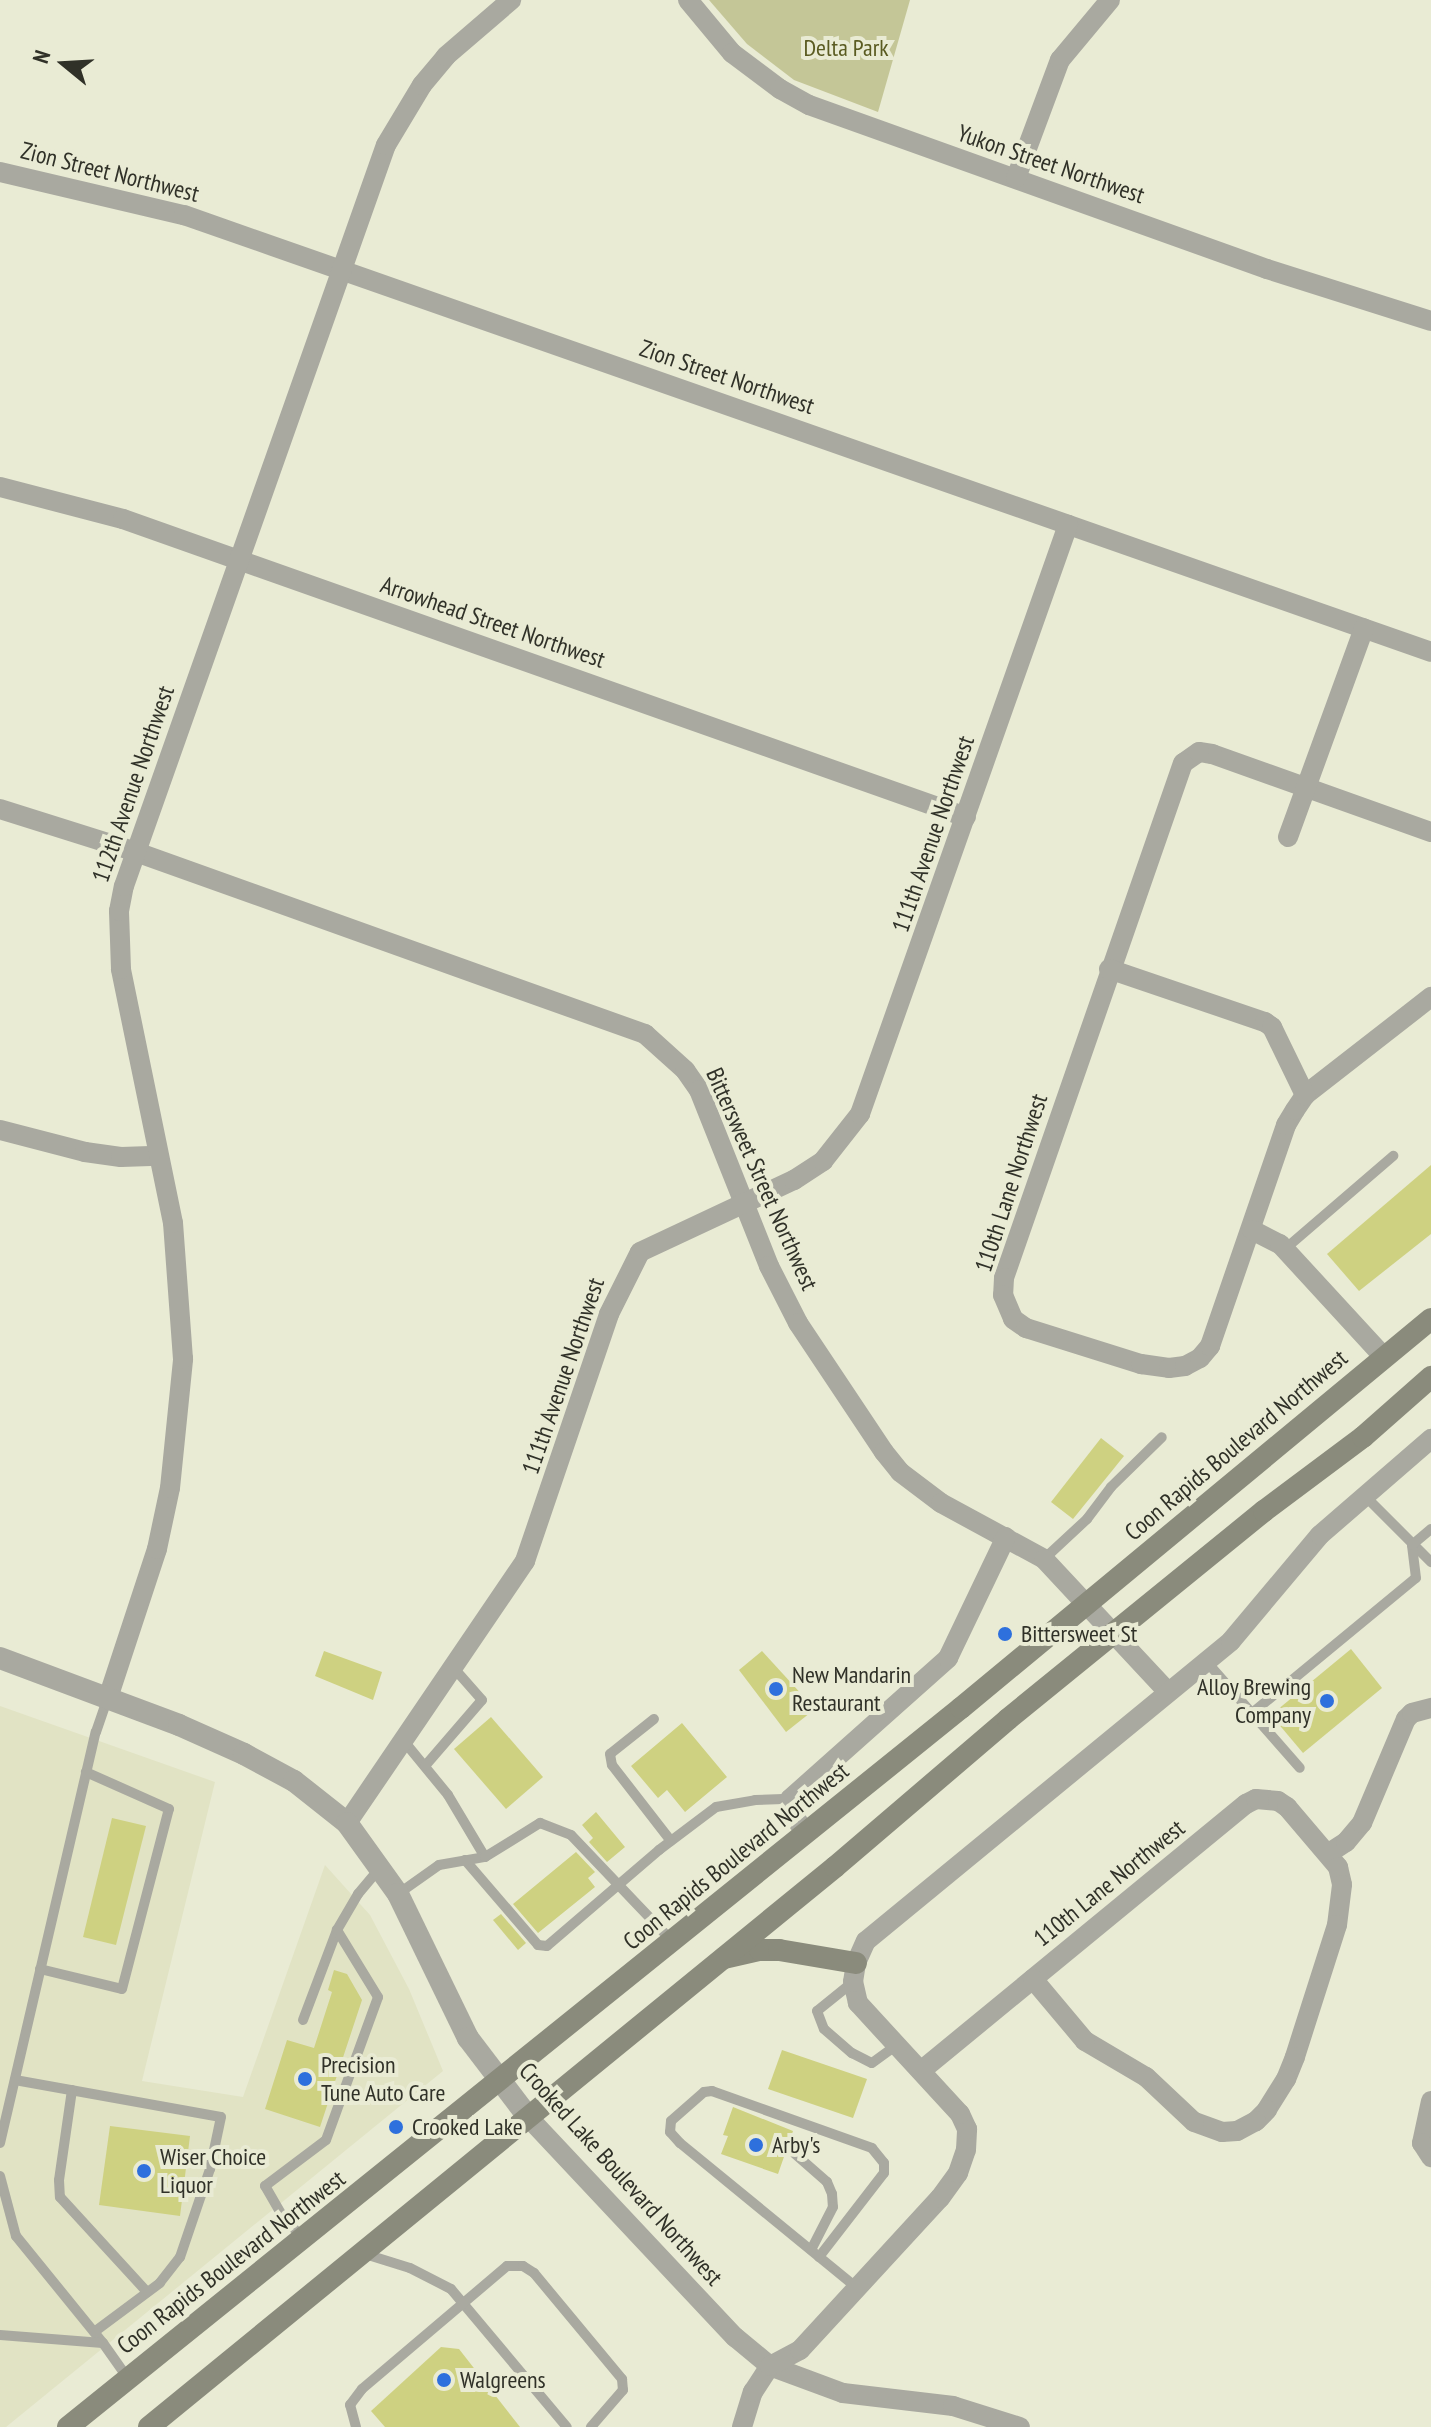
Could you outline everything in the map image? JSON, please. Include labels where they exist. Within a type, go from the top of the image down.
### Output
[{"type":"main road","name":"Coon Rapids Boulevard Northwest","points":[[68,2427],[806,1833],[1431,1319]]},
{"type":"main road","points":[[149,2427],[529,2118],[1264,1511],[1363,1437],[1431,1377]]},
{"type":"main road","points":[[719,1959],[760,1950],[779,1950],[854,1972]]},
{"type":"street","name":"112th Avenue Northwest","points":[[108,1698],[157,1549],[178,1430],[183,1359],[173,1223],[118,941],[124,886],[386,145],[403,115],[446,56],[511,0]]},
{"type":"street","name":"Yukon Street Northwest","points":[[688,0],[732,53],[780,89],[856,123],[1267,269],[1431,321]]},
{"type":"street","points":[[1016,178],[1060,60],[1110,0]]},
{"type":"street","name":"Zion Street Northwest","points":[[0,172],[184,215],[1431,652]]},
{"type":"street","name":"Arrowhead Street Northwest","points":[[0,487],[123,519],[966,817]]},
{"type":"street","name":"111th Avenue Northwest","points":[[347,1823],[525,1561],[609,1314],[640,1252],[746,1204],[823,1161],[860,1114],[1068,525]]},
{"type":"street","points":[[1288,837],[1364,628]]},
{"type":"street","name":"110th Lane Northwest","points":[[1431,832],[1212,754],[1199,752],[1190,755],[1183,763],[1109,969],[1004,1278],[1006,1308],[1026,1328],[1114,1358],[1169,1368],[1185,1366],[1200,1358],[1210,1346],[1286,1125],[1305,1095],[1431,997]]},
{"type":"street","name":"Bittersweet Street Northwest","points":[[0,809],[136,852],[645,1034],[685,1070],[699,1090],[769,1266],[798,1323],[884,1452],[900,1472],[941,1503],[1044,1559],[1167,1691]]},
{"type":"street","points":[[1109,969],[1265,1022],[1272,1027],[1305,1095]]},
{"type":"street","points":[[0,1130],[85,1152],[121,1157],[158,1156]]},
{"type":"street","points":[[1252,1230],[1285,1249],[1384,1357]]},
{"type":"street","points":[[742,2427],[753,2392],[770,2366],[800,2350],[940,2198],[958,2173],[966,2150],[967,2129],[960,2114],[858,2003],[854,1972],[866,1941],[1239,1633],[1312,1544],[1431,1439]]},
{"type":"street","points":[[806,1833],[790,1811],[790,1799],[948,1658],[1006,1537]]},
{"type":"street","name":"Crooked Lake Boulevard Northwest","points":[[0,1658],[244,1754],[294,1781],[347,1823],[398,1894],[468,2038],[499,2081],[529,2118],[735,2337],[770,2366],[805,2382],[843,2393],[953,2406],[1020,2427]]},
{"type":"street","points":[[1033,1979],[1085,2041],[1146,2077],[1194,2122],[1222,2132],[1237,2131],[1256,2121],[1267,2110],[1295,2057],[1342,1902],[1338,1867],[1329,1853],[1346,1842],[1362,1823],[1401,1727],[1412,1713],[1426,1708]]},
{"type":"street","name":"110th Lane Northwest","points":[[922,2070],[1256,1799],[1278,1801],[1287,1807],[1329,1853]]},
{"type":"street","points":[[1428,2154],[1422,2133],[1431,2101]]},
{"type":"lane","points":[[1285,1249],[1393,1156]]},
{"type":"lane","points":[[1044,1559],[1087,1519],[1111,1487],[1162,1437]]},
{"type":"lane","points":[[1364,1495],[1431,1562]]},
{"type":"lane","points":[[1412,1545],[1431,1529]]},
{"type":"lane","points":[[1252,1713],[1416,1578],[1412,1545]]},
{"type":"lane","points":[[1206,1661],[1300,1768]]},
{"type":"lane","points":[[425,1766],[482,1700],[453,1667]]},
{"type":"lane","points":[[0,2143],[86,1772],[108,1698]]},
{"type":"lane","points":[[654,1719],[610,1754],[612,1765],[671,1841]]},
{"type":"lane","points":[[403,1740],[448,1795],[485,1857]]},
{"type":"lane","points":[[40,1969],[122,1989],[169,1809],[86,1772]]},
{"type":"lane","points":[[465,1860],[538,1945],[547,1946],[716,1807],[755,1800],[790,1799]]},
{"type":"lane","points":[[398,1894],[439,1865],[485,1857],[540,1823],[571,1835],[672,1941]]},
{"type":"lane","points":[[303,2020],[337,1930],[358,1894],[380,1867]]},
{"type":"lane","points":[[303,2238],[283,2217],[265,2186],[326,2140],[378,1997],[337,1930]]},
{"type":"lane","points":[[854,1972],[817,2011],[824,2029],[852,2053],[872,2063],[897,2045]]},
{"type":"lane","points":[[15,2080],[221,2117],[210,2169],[180,2257],[160,2283],[94,2332]]},
{"type":"lane","points":[[72,2090],[59,2180],[60,2197],[147,2292]]},
{"type":"lane","points":[[815,2253],[884,2173],[884,2163],[872,2148],[712,2091],[704,2092],[671,2121],[670,2132],[680,2143],[857,2288]]},
{"type":"lane","points":[[794,2153],[827,2182],[832,2194],[833,2207],[815,2253]]},
{"type":"lane","points":[[0,2176],[16,2236],[127,2377]]},
{"type":"lane","points":[[362,2253],[410,2268],[451,2289],[567,2427]]},
{"type":"lane","points":[[356,2427],[350,2405],[362,2389],[507,2266],[523,2266],[534,2273],[622,2379],[623,2390],[591,2427]]},
{"type":"lane","points":[[0,2335],[103,2343]]},
{"type":"shaded area","points":[[0,1706],[215,1782],[142,2081],[243,2097],[325,1865],[370,1915],[409,1989],[443,2071],[6,2427],[0,2427]]},
{"type":"green space","name":"Delta Park","points":[[709,0],[910,0],[878,112],[794,80],[747,44]]},
{"type":"building","points":[[1431,1165],[1431,1234],[1359,1291],[1327,1254]]},
{"type":"building","points":[[1101,1438],[1124,1456],[1073,1519],[1051,1502]]},
{"type":"building","name":"Alloy Brewing Company","points":[[1351,1649],[1382,1688],[1303,1753],[1271,1715]]},
{"type":"building","points":[[324,1651],[382,1672],[373,1700],[315,1676]]},
{"type":"building","name":"New Mandarin Restaurant","points":[[762,1651],[815,1709],[786,1732],[739,1670]]},
{"type":"building","points":[[491,1717],[543,1777],[506,1809],[454,1749]]},
{"type":"building","points":[[682,1723],[727,1777],[685,1812],[667,1790],[658,1798],[631,1766]]},
{"type":"building","points":[[596,1812],[625,1847],[607,1862],[589,1842],[593,1838],[582,1825]]},
{"type":"building","points":[[112,1818],[146,1826],[116,1945],[83,1937]]},
{"type":"building","points":[[576,1852],[595,1872],[588,1878],[595,1887],[538,1933],[513,1904]]},
{"type":"building","points":[[501,1914],[526,1943],[518,1950],[493,1920]]},
{"type":"building","name":"Precision Tune Auto Care","points":[[334,1970],[347,1974],[362,2000],[320,2127],[265,2109],[287,2040],[314,2048],[332,1992],[328,1990]]},
{"type":"building","points":[[782,2050],[867,2079],[853,2118],[768,2089]]},
{"type":"building","name":"Arby's","points":[[733,2107],[793,2131],[778,2174],[721,2154],[728,2136],[723,2135]]},
{"type":"building","name":"Wiser Choice Liquor","points":[[110,2126],[190,2136],[180,2216],[99,2205]]},
{"type":"building","name":"Walgreens","points":[[441,2347],[459,2349],[520,2427],[385,2427],[371,2411]]},
{"type":"place","name":"Bittersweet St","points":[[1005,1634]]},
{"type":"place","name":"New Mandarin Restaurant","points":[[776,1689]]},
{"type":"place","name":"Alloy Brewing Company","points":[[1327,1701]]},
{"type":"place","name":"Precision Tune Auto Care","points":[[305,2079]]},
{"type":"place","name":"Crooked Lake","points":[[396,2127]]},
{"type":"place","name":"Arby's","points":[[756,2145]]},
{"type":"place","name":"Wiser Choice Liquor","points":[[144,2171]]},
{"type":"place","name":"Walgreens","points":[[444,2380]]}]
